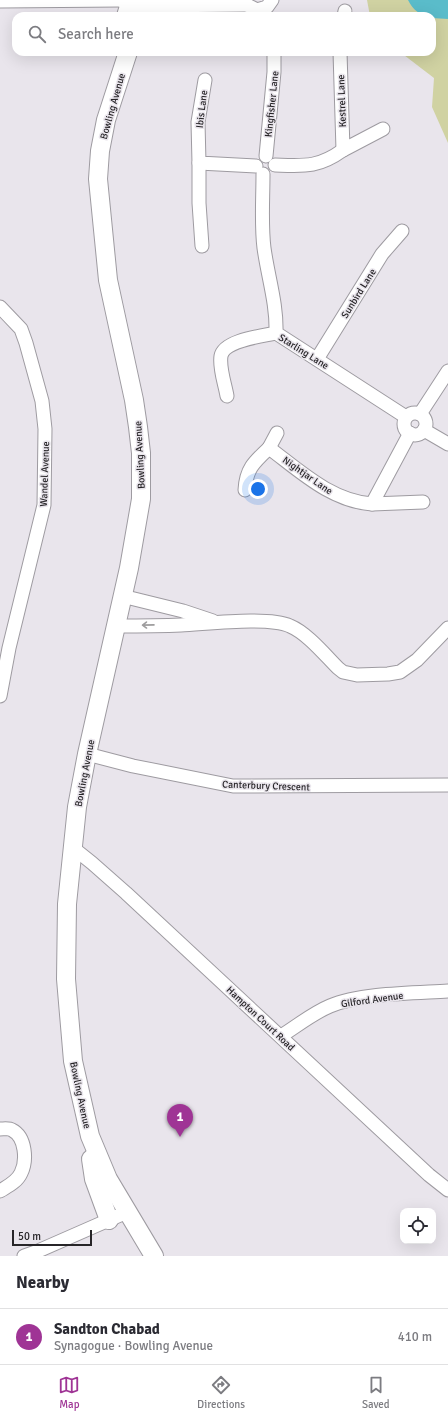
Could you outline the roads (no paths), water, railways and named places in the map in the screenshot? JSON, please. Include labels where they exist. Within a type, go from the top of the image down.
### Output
[{"type":"main road","name":"Bowling Avenue","points":[[108,280],[100,265],[89,191],[88,159],[96,112],[114,56]]},
{"type":"main road","name":"Bowling Avenue","points":[[127,56],[106,120],[98,165],[99,204],[107,258],[108,280],[134,400],[141,453],[142,488],[140,510],[87,754],[72,847],[66,926],[66,979],[73,1061],[90,1136],[102,1168],[154,1256]]},
{"type":"main road","points":[[90,1136],[92,1170],[109,1220]]},
{"type":"street","points":[[0,1],[132,5],[246,3],[257,10],[270,8]]},
{"type":"street","name":"Kingfisher Lane","points":[[270,160],[274,56]]},
{"type":"street","name":"Kestrel Lane","points":[[340,56],[343,150]]},
{"type":"street","name":"Ibis Lane","points":[[202,246],[199,203],[198,122],[205,80]]},
{"type":"street","points":[[199,162],[271,172],[270,160],[317,164],[325,162],[343,150],[383,129]]},
{"type":"street","name":"Starling Lane","points":[[259,170],[263,235],[275,309],[276,333],[406,417]]},
{"type":"street","name":"Sunbird Lane","points":[[317,359],[382,254],[402,230]]},
{"type":"street","name":"Wandel Avenue","points":[[0,308],[20,329],[26,342],[42,401],[45,429],[44,505],[9,648],[0,696]]},
{"type":"street","points":[[227,396],[221,354],[229,344],[276,333]]},
{"type":"street","points":[[420,414],[447,376]]},
{"type":"street","points":[[414,413],[420,414],[425,419],[424,430],[416,434],[410,433],[405,428],[406,417],[414,413]]},
{"type":"street","points":[[424,430],[448,444]]},
{"type":"street","points":[[372,504],[410,433]]},
{"type":"street","points":[[245,490],[246,477],[249,469],[269,448],[277,434]]},
{"type":"street","name":"Nightjar Lane","points":[[269,448],[332,493],[356,503],[372,504],[423,502]]},
{"type":"street","points":[[122,596],[183,611],[215,622]]},
{"type":"street","points":[[116,626],[180,625],[215,622],[267,622],[290,626],[298,630],[343,672],[356,675],[400,672],[417,660],[448,628]]},
{"type":"street","name":"Canterbury Crescent","points":[[87,754],[141,768],[233,786],[448,785]]},
{"type":"street","name":"Hampton Court Road","points":[[72,847],[92,863],[281,1036],[429,1175],[448,1190]]},
{"type":"street","name":"Gilford Avenue","points":[[281,1036],[317,1012],[331,1005],[351,1000],[448,991]]},
{"type":"street","points":[[0,1129],[12,1130],[17,1134],[25,1154],[25,1164],[16,1180],[0,1191]]},
{"type":"street","points":[[24,1256],[127,1212]]},
{"type":"water","points":[[408,0],[448,0],[448,19],[436,18],[436,12],[418,12],[412,7]]},
{"type":"place","name":"Sandton Chabad","points":[[180,1137]]}]
